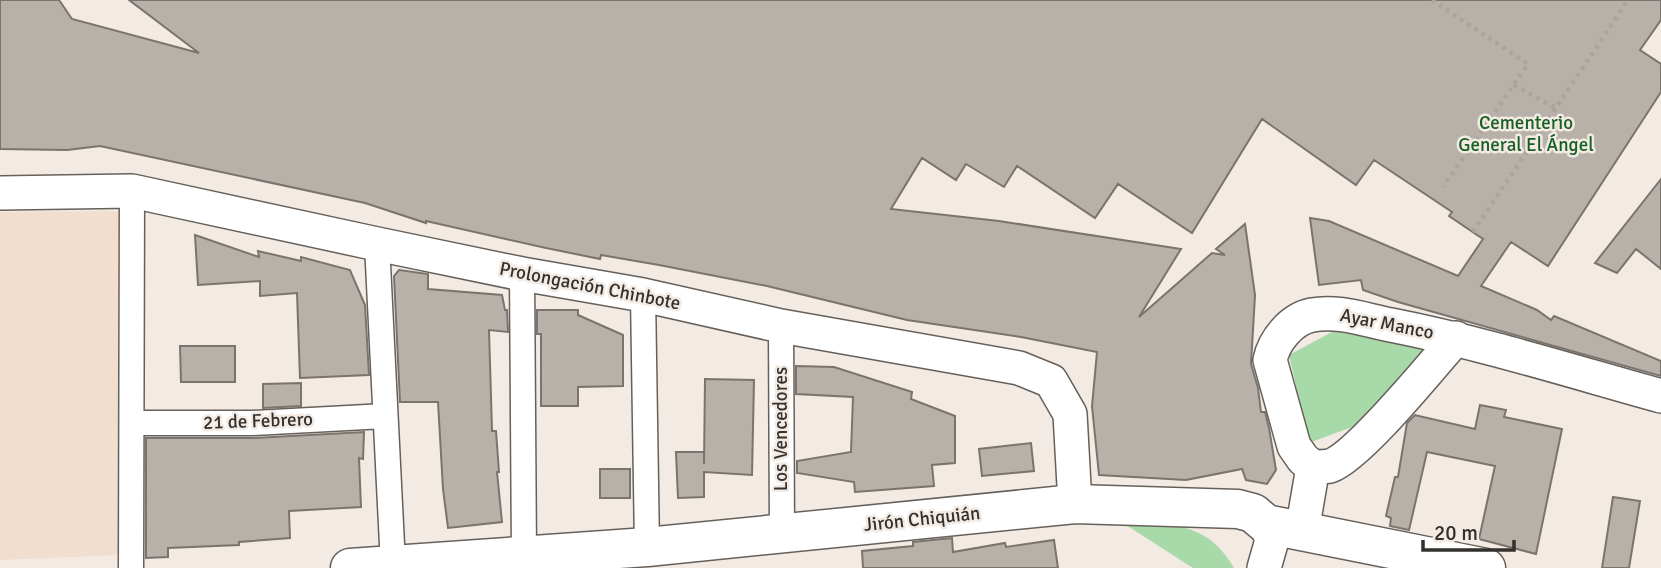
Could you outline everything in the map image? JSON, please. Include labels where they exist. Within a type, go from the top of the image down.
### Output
[{"type":"street","name":"Prolongación Chinbote","points":[[0,193],[132,191],[522,274],[643,295],[781,326],[1019,368],[1051,381],[1070,414],[1075,504]]},
{"type":"street","points":[[131,568],[132,191]]},
{"type":"street","points":[[377,244],[393,565]]},
{"type":"street","points":[[522,274],[524,556]]},
{"type":"street","points":[[643,295],[647,547]]},
{"type":"street","name":"Ayar Manco","points":[[1314,467],[1294,446],[1270,360],[1273,346],[1287,329],[1308,316],[1331,313],[1456,338],[1661,396]]},
{"type":"street","name":"Los Vencedores","points":[[781,326],[782,533]]},
{"type":"street","points":[[1264,568],[1272,540],[1284,528],[1314,467],[1329,466],[1361,442],[1456,338]]},
{"type":"street","name":"21 de Febrero","points":[[132,424],[252,424],[385,415]]},
{"type":"street","name":"Jirón Chiquián","points":[[350,568],[647,547],[1075,504],[1238,509],[1284,528],[1486,568]]},
{"type":"path","points":[[1432,0],[1528,64],[1443,187]]},
{"type":"path","points":[[1473,232],[1628,0]]},
{"type":"path","points":[[1514,85],[1556,108]]},
{"type":"shaded area","points":[[120,211],[121,555],[0,560],[0,212]]},
{"type":"green space","points":[[1334,331],[1427,349],[1360,424],[1309,443],[1289,355]]},
{"type":"green space","points":[[1123,523],[1187,528],[1212,542],[1234,568],[1193,568]]},
{"type":"building","points":[[0,0],[59,0],[72,19],[199,53],[129,0],[1661,0],[1661,20],[1640,50],[1661,64],[1661,92],[1548,266],[1511,242],[1481,286],[1537,310],[1551,320],[1554,316],[1661,361],[1661,376],[1398,302],[1363,290],[1361,280],[1319,285],[1310,218],[1329,221],[1458,276],[1483,239],[1449,216],[1452,212],[1374,160],[1356,185],[1262,119],[1192,233],[1118,184],[1095,218],[1017,166],[1004,187],[966,164],[956,180],[922,158],[891,209],[999,221],[1181,249],[1139,317],[1212,253],[1225,255],[1216,249],[1245,224],[1255,295],[1251,364],[1261,412],[1265,412],[1269,428],[1276,470],[1267,484],[1246,480],[1242,469],[1186,480],[1099,475],[1092,406],[1097,352],[1021,337],[907,320],[767,286],[659,265],[601,255],[600,259],[546,248],[426,223],[365,203],[100,146],[67,150],[0,149]]},
{"type":"building","points":[[1661,179],[1661,269],[1636,249],[1617,273],[1595,263]]},
{"type":"building","points":[[195,235],[259,257],[258,251],[301,261],[301,257],[350,270],[365,305],[369,375],[300,378],[297,293],[260,296],[260,281],[198,285]]},
{"type":"building","points":[[399,270],[428,274],[428,289],[502,295],[507,310],[508,332],[489,330],[492,431],[496,431],[502,522],[448,528],[438,402],[400,402],[394,276]]},
{"type":"building","points":[[537,310],[578,310],[578,315],[623,335],[623,386],[578,387],[578,406],[541,406],[541,334],[537,334]]},
{"type":"building","points":[[180,346],[235,346],[235,382],[181,382]]},
{"type":"building","points":[[796,366],[834,367],[912,392],[911,399],[955,416],[955,463],[932,465],[934,486],[855,492],[854,482],[797,473],[797,461],[851,452],[853,397],[796,394]]},
{"type":"building","points":[[705,379],[754,380],[752,475],[704,472],[704,497],[678,498],[676,452],[704,452],[704,464]]},
{"type":"building","points":[[301,383],[301,406],[263,408],[263,384]]},
{"type":"building","points":[[1480,405],[1506,410],[1504,417],[1562,429],[1536,554],[1479,539],[1495,466],[1427,452],[1409,530],[1390,526],[1391,518],[1386,516],[1395,477],[1398,477],[1407,423],[1415,415],[1475,429]]},
{"type":"building","points":[[364,432],[363,459],[359,458],[361,507],[289,511],[290,538],[239,542],[239,545],[168,548],[168,557],[146,558],[146,438],[253,438]]},
{"type":"building","points":[[1031,443],[1034,471],[982,476],[979,449]]},
{"type":"building","points":[[600,469],[630,469],[630,498],[600,498]]},
{"type":"building","points":[[1613,497],[1640,501],[1629,568],[1602,568]]},
{"type":"building","points":[[952,538],[953,552],[1005,543],[1006,547],[1054,540],[1058,568],[863,568],[862,551],[913,546],[913,542]]},
{"type":"park label","name":"Cementerio General El Ángel","points":[[1526,134]]}]
